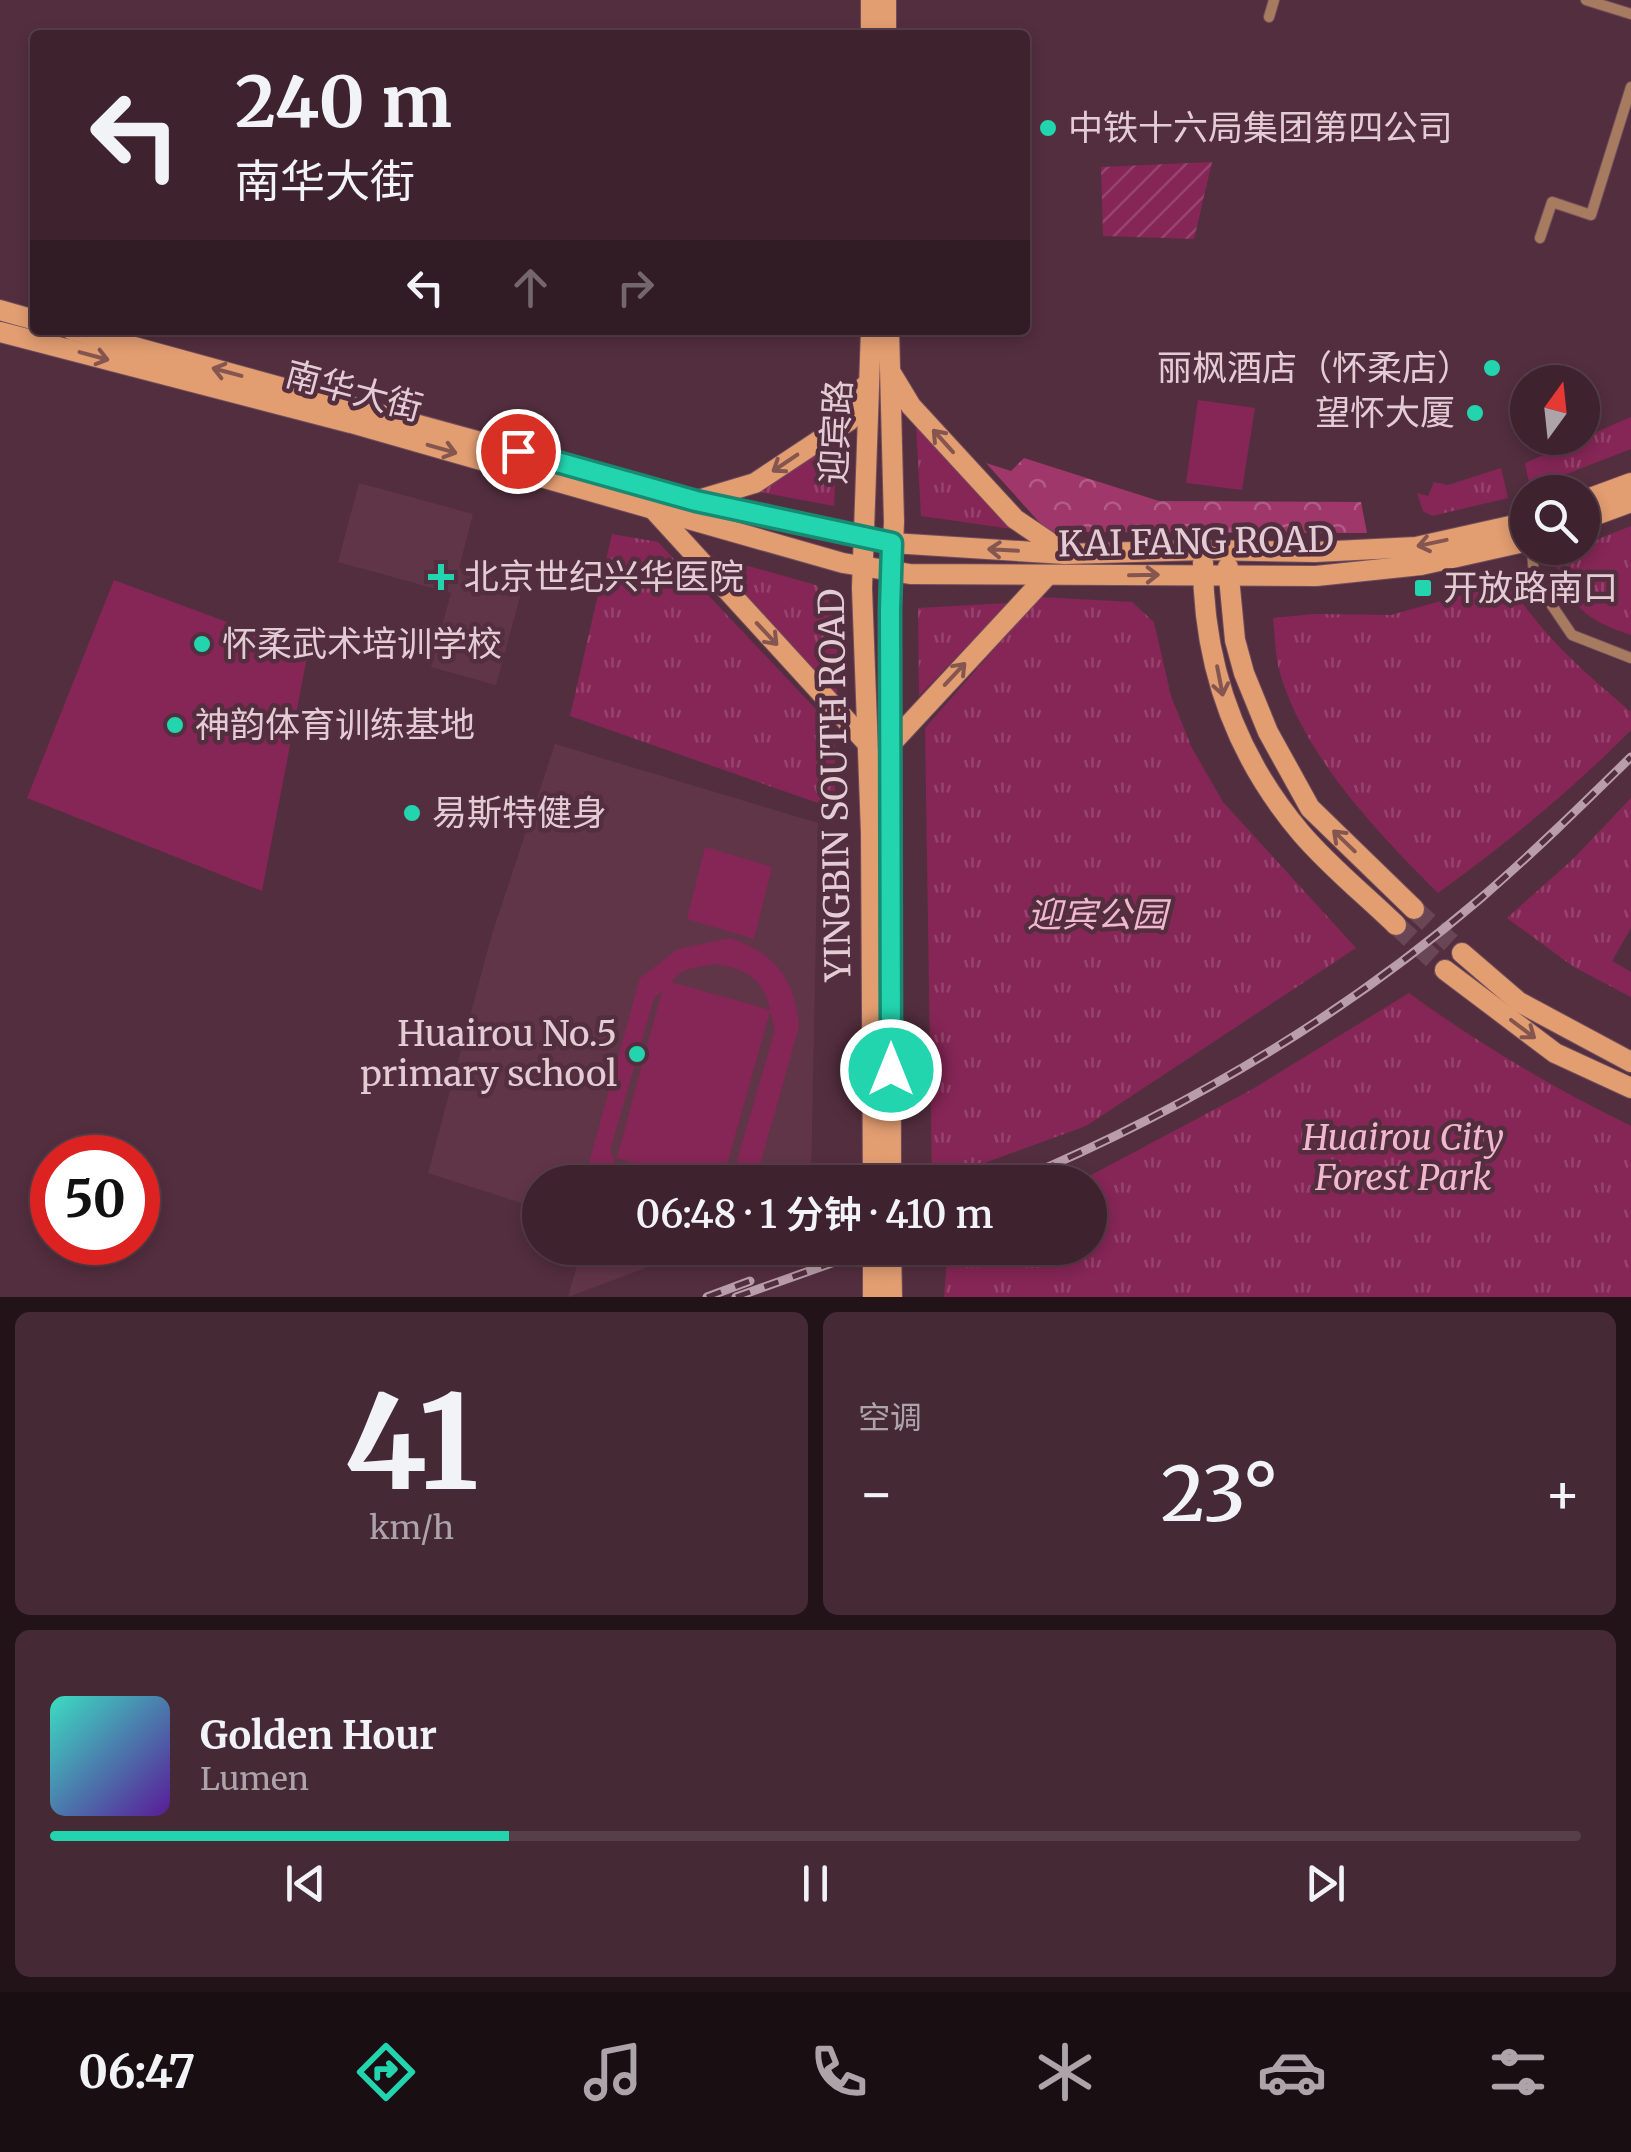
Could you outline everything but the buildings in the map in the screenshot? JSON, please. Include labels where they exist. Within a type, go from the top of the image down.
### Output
[{"type":"main road","points":[[871,0],[871,30]]},
{"type":"main road","points":[[886,0],[886,30]]},
{"type":"main road","points":[[0,310],[30,319]]},
{"type":"main road","name":"南华大街","points":[[0,332],[351,422],[862,567]]},
{"type":"main road","name":"南华大街","points":[[90,335],[696,501],[864,538]]},
{"type":"main road","name":"迎宾路","points":[[862,567],[880,370],[872,335]]},
{"type":"main road","points":[[696,501],[755,483],[850,420],[880,370],[888,335]]},
{"type":"main road","points":[[880,370],[1015,519],[1066,554]]},
{"type":"main road","name":"YINGBIN SOUTH ROAD","points":[[880,370],[892,543],[891,1165]]},
{"type":"main road","points":[[1600,495],[1631,483]]},
{"type":"main road","points":[[1600,513],[1631,502]]},
{"type":"main road","points":[[654,510],[867,744]]},
{"type":"main road","name":"KAI FANG ROAD","points":[[864,538],[1066,554],[1315,552],[1412,547],[1510,526]]},
{"type":"main road","name":"KAI FANG ROAD","points":[[862,567],[891,572],[1046,577],[1316,576],[1421,564],[1510,545]]},
{"type":"main road","points":[[1203,550],[1208,624],[1224,704],[1256,773],[1303,835],[1396,924]]},
{"type":"main road","points":[[1227,550],[1235,640],[1268,732],[1310,808],[1414,909]]},
{"type":"main road","name":"YINGBIN SOUTH ROAD","points":[[862,567],[872,924],[873,1165]]},
{"type":"main road","points":[[889,746],[1046,577]]},
{"type":"main road","points":[[1462,953],[1519,1002],[1631,1062]]},
{"type":"main road","points":[[1445,970],[1554,1053],[1631,1088]]},
{"type":"main road","points":[[873,1265],[874,1297]]},
{"type":"main road","points":[[892,1265],[892,1297]]},
{"type":"street","points":[[1270,17],[1274,0]]},
{"type":"street","points":[[1586,0],[1631,14]]},
{"type":"street","points":[[1540,238],[1552,202],[1591,215],[1631,87]]},
{"type":"street","points":[[1533,565],[1534,579],[1572,636],[1631,658]]},
{"type":"shaded area","name":"北京世纪兴华医院","points":[[359,483],[473,514],[459,568],[523,586],[496,685],[431,667],[451,593],[338,562]]},
{"type":"shaded area","name":"Huairou No.5 primary school","points":[[555,744],[818,823],[811,1165],[522,1165],[522,1203],[428,1173],[492,934]]},
{"type":"shaded area","points":[[577,1265],[654,1265],[568,1297]]},
{"type":"green space","points":[[1212,162],[1194,239],[1103,236],[1101,167]]},
{"type":"green space","points":[[1198,400],[1255,408],[1242,490],[1186,483]]},
{"type":"green space","points":[[1631,417],[1631,449],[1564,475],[1527,475],[1525,463],[1543,455],[1600,455],[1600,430]]},
{"type":"green space","points":[[916,424],[1012,529],[921,516]]},
{"type":"green space","points":[[838,433],[834,506],[749,490]]},
{"type":"green space","points":[[1024,458],[1159,501],[1361,502],[1367,533],[1048,532],[986,463],[1011,471]]},
{"type":"green space","points":[[1501,468],[1508,498],[1432,516],[1423,511],[1417,493],[1428,496],[1434,482],[1448,485]]},
{"type":"green space","points":[[1631,526],[1631,635],[1600,622],[1580,608],[1556,565],[1600,565],[1600,538]]},
{"type":"green space","points":[[612,534],[658,542],[829,723],[835,747],[835,809],[570,716]]},
{"type":"green space","points":[[702,553],[816,585],[837,611],[837,696]]},
{"type":"green space","name":"神韵体育训练基地","points":[[114,580],[308,652],[262,891],[27,798]]},
{"type":"green space","points":[[1508,582],[1550,637],[1631,712],[1631,730],[1538,816],[1438,893],[1368,819],[1306,734],[1280,673],[1273,618],[1391,615]]},
{"type":"green space","name":"迎宾公园","points":[[1040,597],[1132,602],[1154,622],[1171,696],[1192,748],[1223,802],[1356,948],[1086,1126],[979,1165],[932,1165],[925,728]]},
{"type":"green space","points":[[1008,603],[919,696],[918,608]]},
{"type":"green space","points":[[1631,798],[1631,928],[1612,961],[1631,972],[1631,997],[1574,967],[1507,918],[1572,860]]},
{"type":"green space","points":[[705,847],[772,867],[754,939],[687,919]]},
{"type":"green space","points":[[730,938],[760,952],[788,982],[799,1027],[760,1165],[736,1165],[775,1030],[770,1011],[727,1165],[643,1165],[617,1158],[662,991],[654,998],[610,1150],[616,1165],[588,1165],[640,978],[678,949]],"holes":[[[714,964],[743,972],[763,990],[770,1010],[671,982],[684,970]]]},
{"type":"green space","name":"Huairou City Forest Park","points":[[1409,993],[1517,1064],[1631,1126],[1631,1297],[944,1297],[947,1265],[1107,1265],[1107,1167],[1251,1090]]},
{"type":"tunnel","points":[[1414,909],[1462,953]]},
{"type":"tunnel","points":[[1396,925],[1445,970]]},
{"type":"railway","points":[[1053,1165],[1198,1093],[1373,983],[1481,898],[1631,757]]},
{"type":"railway","points":[[736,1297],[826,1265]]},
{"type":"railway","points":[[707,1297],[750,1281]]},
{"type":"place","name":"中铁十六局集团第四公司","points":[[1048,128]]},
{"type":"place","name":"丽枫酒店（怀柔店）","points":[[1492,368]]},
{"type":"place","name":"望怀大厦","points":[[1475,413]]},
{"type":"place","name":"北京世纪兴华医院","points":[[441,577]]},
{"type":"place","name":"开放路南口","points":[[1423,588]]},
{"type":"place","name":"怀柔武术培训学校","points":[[202,644]]},
{"type":"place","name":"神韵体育训练基地","points":[[175,725]]},
{"type":"place","name":"易斯特健身","points":[[412,813]]},
{"type":"place","name":"Huairou No.5 primary school","points":[[637,1054]]},
{"type":"route","points":[[518,451],[696,501],[892,543],[891,1070]]}]
